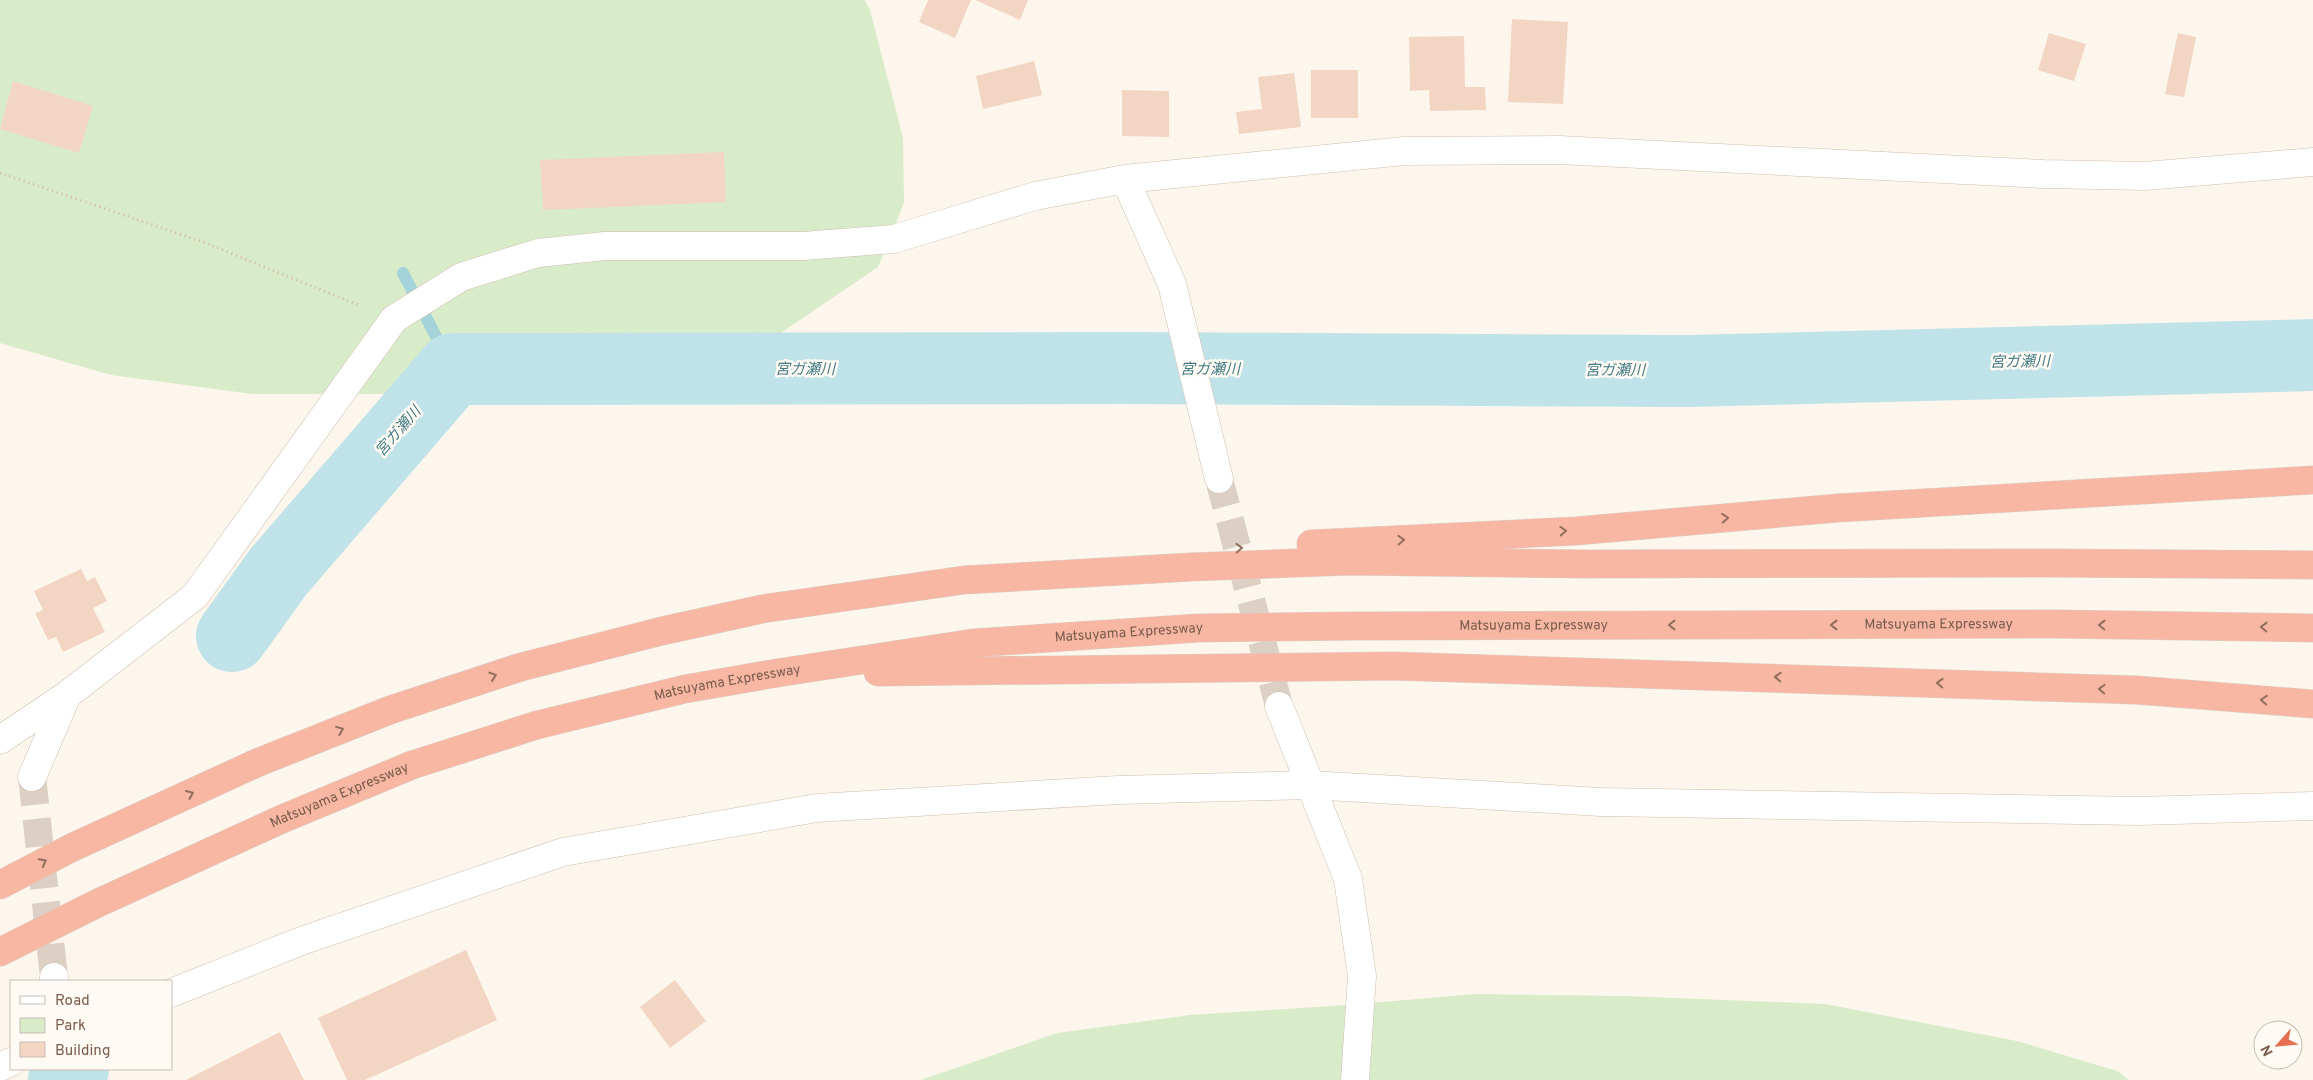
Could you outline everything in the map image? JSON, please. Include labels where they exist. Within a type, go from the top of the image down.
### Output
[{"type":"highway","points":[[0,885],[71,848],[259,762],[390,710],[521,667],[662,631],[762,609],[1187,550],[1576,531],[1838,508],[2313,480]]},
{"type":"highway","points":[[964,580],[1191,567],[1349,561],[1585,564],[2049,563],[2313,565]]},
{"type":"highway","name":"Matsuyama Expressway","points":[[0,952],[98,903],[282,819],[412,766],[536,725],[685,689],[777,672],[973,643],[1199,628],[2004,624],[2313,628]]},
{"type":"highway","points":[[777,672],[1394,666],[2136,690],[2313,704]]},
{"type":"street","points":[[0,740],[67,695],[195,596],[394,320],[461,277],[538,253],[605,246],[803,246],[894,239],[1034,196],[1125,179],[1404,151],[1559,150],[2043,174],[2145,176],[2313,162]]},
{"type":"street","points":[[1125,179],[1172,284],[1219,479]]},
{"type":"street","points":[[32,777],[67,695]]},
{"type":"street","points":[[1279,706],[1348,879],[1362,976],[1355,1080]]},
{"type":"street","points":[[172,993],[304,940],[564,852],[817,808],[1118,790],[1310,785],[1601,802],[1678,804],[2129,811],[2313,806]]},
{"type":"path","points":[[0,173],[203,242],[394,320]]},
{"type":"green space","points":[[0,0],[865,0],[870,10],[903,138],[904,203],[878,267],[760,347],[691,368],[619,382],[543,383],[409,394],[252,394],[111,375],[0,343]]},
{"type":"green space","points":[[1475,994],[1626,996],[1825,1004],[2017,1041],[2117,1071],[2129,1080],[921,1080],[1057,1033],[1190,1015],[1348,1005]]},
{"type":"building","points":[[928,0],[971,0],[955,38],[919,22]]},
{"type":"building","points":[[975,0],[1028,0],[1020,20]]},
{"type":"building","points":[[1512,19],[1568,22],[1563,104],[1508,102]]},
{"type":"building","points":[[2049,33],[2086,44],[2074,81],[2038,70]]},
{"type":"building","points":[[2178,33],[2196,37],[2184,97],[2165,94]]},
{"type":"building","points":[[1464,36],[1465,87],[1485,87],[1486,110],[1430,111],[1429,90],[1410,91],[1409,37]]},
{"type":"building","points":[[1034,61],[1042,95],[983,109],[976,76]]},
{"type":"building","points":[[1311,70],[1358,70],[1358,118],[1311,118]]},
{"type":"building","points":[[1294,73],[1301,127],[1239,134],[1236,112],[1262,109],[1258,77]]},
{"type":"building","points":[[13,81],[93,106],[79,153],[0,129]]},
{"type":"building","points":[[1122,90],[1169,91],[1169,137],[1122,136]]},
{"type":"building","points":[[724,152],[726,202],[543,210],[540,160]]},
{"type":"building","points":[[81,569],[87,581],[95,577],[107,601],[93,608],[105,632],[63,652],[56,637],[48,640],[35,613],[43,610],[34,591]]},
{"type":"building","points":[[466,950],[497,1020],[365,1080],[347,1080],[318,1018]]},
{"type":"building","points":[[675,980],[706,1021],[670,1048],[640,1007]]},
{"type":"building","points":[[280,1032],[304,1080],[186,1080]]},
{"type":"waterway","points":[[403,273],[453,369]]},
{"type":"waterway","name":"宮ガ瀬川","points":[[232,636],[279,571],[453,369],[1121,368],[1689,371],[2313,355]]},
{"type":"waterway","name":"宮ガ瀬川","points":[[64,1080],[72,1070]]},
{"type":"tunnel","points":[[1219,479],[1279,706]]},
{"type":"tunnel","points":[[32,777],[54,977]]}]
